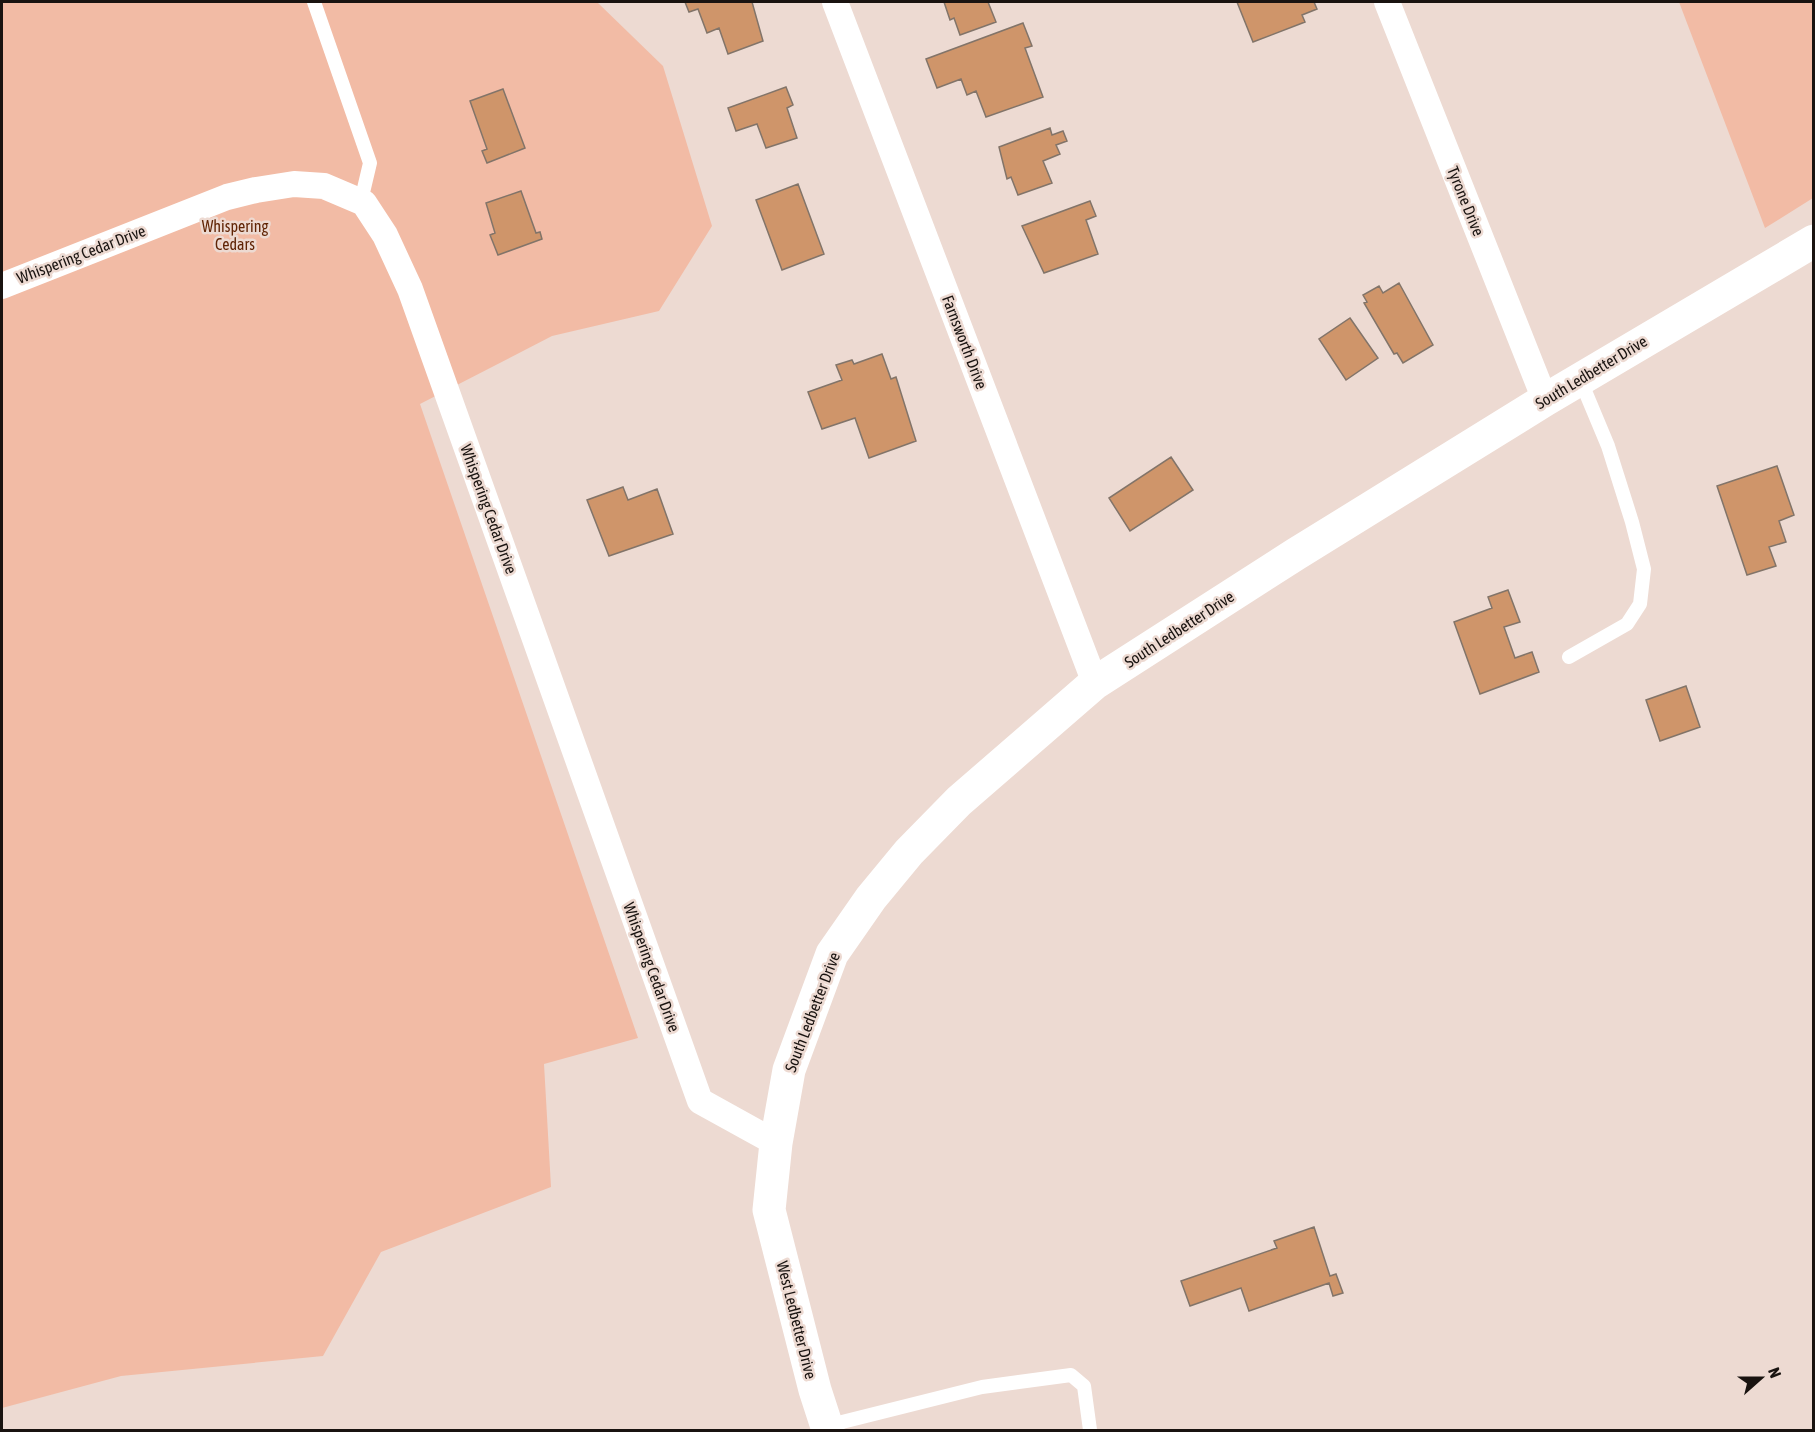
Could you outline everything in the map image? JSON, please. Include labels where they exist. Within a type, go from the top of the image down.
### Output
[{"type":"street","name":"Farnsworth Drive","points":[[836,2],[1095,683]]},
{"type":"street","name":"Tyrone Drive","points":[[1387,2],[1545,400]]},
{"type":"street","name":"Whispering Cedar Drive","points":[[2,286],[227,197],[256,190],[294,184],[324,186],[364,202],[385,235],[410,289],[700,1101],[776,1143]]},
{"type":"street","name":"South Ledbetter Drive","points":[[769,1210],[776,1143],[789,1070],[832,954],[871,898],[917,843],[959,801],[1095,683],[1296,554],[1545,400],[1814,241]]},
{"type":"street","name":"West Ledbetter Drive","points":[[769,1210],[815,1390],[827,1428]]},
{"type":"lane","points":[[314,2],[370,163],[361,201]]},
{"type":"lane","points":[[1569,657],[1627,624],[1640,604],[1644,569],[1608,446],[1580,379]]},
{"type":"lane","points":[[827,1428],[982,1387],[1071,1375],[1084,1386],[1090,1431]]},
{"type":"green space","name":"Whispering Cedars","points":[[2,2],[597,2],[663,66],[712,226],[659,311],[552,336],[420,404],[638,1038],[544,1064],[551,1187],[381,1252],[323,1356],[121,1376],[2,1408]]},
{"type":"green space","points":[[1679,2],[1813,2],[1813,198],[1765,228]]},
{"type":"building","points":[[685,2],[752,2],[763,41],[728,54],[719,28],[707,33],[698,9],[689,12]]},
{"type":"building","points":[[944,2],[988,2],[996,22],[960,35],[954,18],[950,20]]},
{"type":"building","points":[[1237,2],[1314,2],[1317,9],[1302,15],[1305,22],[1253,42]]},
{"type":"building","points":[[1023,23],[1032,46],[1025,48],[1043,97],[986,117],[976,91],[967,95],[961,79],[937,88],[926,59]]},
{"type":"building","points":[[786,87],[793,105],[787,108],[797,138],[766,148],[757,124],[736,131],[728,108]]},
{"type":"building","points":[[503,89],[525,148],[487,163],[482,151],[487,149],[470,101]]},
{"type":"building","points":[[1050,128],[1052,135],[1063,131],[1067,141],[1056,145],[1060,154],[1043,161],[1052,183],[1018,195],[1011,177],[1007,179],[999,147]]},
{"type":"building","points":[[798,184],[824,254],[782,270],[756,200]]},
{"type":"building","points":[[521,191],[536,233],[540,232],[542,239],[498,255],[490,235],[495,233],[486,203]]},
{"type":"building","points":[[1090,201],[1096,216],[1086,220],[1098,254],[1044,273],[1022,226]]},
{"type":"building","points":[[1399,283],[1433,345],[1403,363],[1397,353],[1394,354],[1364,303],[1367,302],[1363,295],[1379,286],[1383,293]]},
{"type":"building","points":[[1350,318],[1378,358],[1346,380],[1319,339]]},
{"type":"building","points":[[882,354],[891,379],[896,377],[916,441],[869,458],[855,418],[822,429],[808,392],[842,380],[836,365],[852,360],[854,364]]},
{"type":"building","points":[[1171,457],[1193,490],[1130,531],[1109,498]]},
{"type":"building","points":[[1777,466],[1794,515],[1779,521],[1786,542],[1769,547],[1776,566],[1747,575],[1717,486]]},
{"type":"building","points":[[623,487],[628,500],[657,489],[673,534],[609,556],[587,500]]},
{"type":"building","points":[[1508,590],[1520,622],[1504,627],[1515,658],[1532,652],[1539,672],[1480,694],[1454,622],[1492,608],[1488,597]]},
{"type":"building","points":[[1686,686],[1700,727],[1660,741],[1646,700]]},
{"type":"building","points":[[1314,1227],[1330,1276],[1336,1274],[1343,1293],[1333,1296],[1329,1283],[1249,1311],[1241,1288],[1190,1306],[1181,1281],[1277,1248],[1274,1241]]}]
